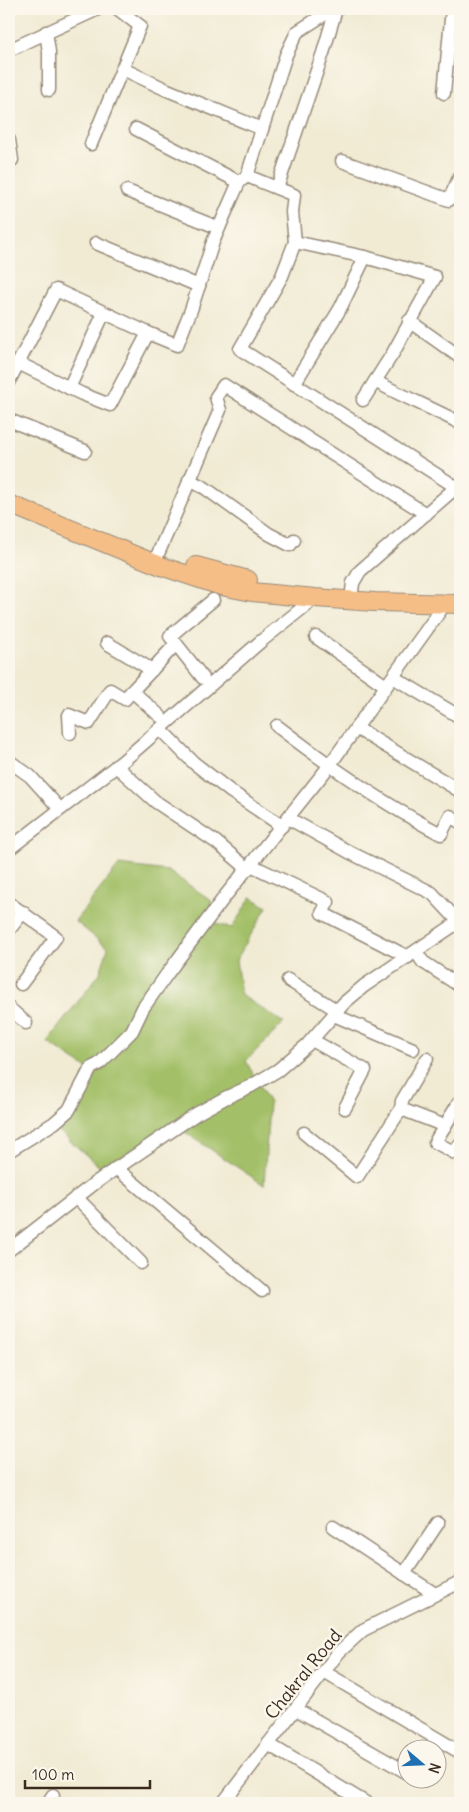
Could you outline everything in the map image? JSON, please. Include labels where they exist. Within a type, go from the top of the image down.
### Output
[{"type":"highway","points":[[9,495],[166,557],[242,579],[352,595],[453,604]]},
{"type":"highway","points":[[9,504],[190,577],[221,586],[252,592],[315,598],[352,595],[460,594]]},
{"type":"street","points":[[9,50],[98,9]]},
{"type":"street","points":[[91,144],[140,26],[118,9]]},
{"type":"street","points":[[148,333],[110,405],[68,388],[12,372],[56,290],[178,345],[219,228],[243,179],[262,129],[286,55],[297,32],[334,9]]},
{"type":"street","points":[[277,188],[323,53],[334,9]]},
{"type":"street","points":[[444,92],[452,9]]},
{"type":"street","points":[[46,32],[49,52],[49,90]]},
{"type":"street","points":[[448,49],[460,52]]},
{"type":"street","points":[[123,69],[165,89],[262,129]]},
{"type":"street","points":[[136,129],[243,179],[277,188],[294,195],[292,212],[295,242],[282,276],[240,349],[458,485],[360,571],[355,577],[352,595]]},
{"type":"street","points":[[9,140],[12,160]]},
{"type":"street","points":[[342,161],[449,200],[460,176]]},
{"type":"street","points":[[126,192],[219,228]]},
{"type":"street","points":[[295,242],[365,257],[435,277],[363,400]]},
{"type":"street","points":[[96,243],[199,286]]},
{"type":"street","points":[[294,384],[340,309],[365,257]]},
{"type":"street","points":[[68,388],[104,313]]},
{"type":"street","points":[[410,321],[460,357]]},
{"type":"street","points":[[375,381],[400,395],[434,408],[460,423]]},
{"type":"street","points":[[166,557],[189,480],[220,410],[216,397],[224,385],[426,514]]},
{"type":"street","points":[[9,420],[85,451]]},
{"type":"street","points":[[189,480],[205,488],[269,534],[290,545],[294,540]]},
{"type":"street","points":[[9,849],[116,766],[260,642],[315,598]]},
{"type":"street","points":[[203,678],[170,636],[213,600]]},
{"type":"street","points":[[9,1151],[54,1124],[69,1110],[91,1068],[99,1064],[132,1031],[143,1008],[226,895],[329,766],[390,682],[453,604]]},
{"type":"street","points":[[316,637],[390,682],[460,717]]},
{"type":"street","points":[[107,643],[152,670]]},
{"type":"street","points":[[70,733],[69,714],[89,723],[110,690],[125,699],[176,644]]},
{"type":"street","points":[[132,691],[160,716]]},
{"type":"street","points":[[277,726],[329,766],[376,797],[441,834],[450,816],[460,822]]},
{"type":"street","points":[[356,728],[460,791]]},
{"type":"street","points":[[9,1250],[76,1197],[196,1114],[278,1070],[312,1040],[336,1012],[364,986],[460,921],[432,893],[285,822],[230,791],[194,762],[160,729]]},
{"type":"street","points":[[9,761],[30,776],[60,809]]},
{"type":"street","points":[[116,766],[156,802],[250,867],[328,902],[322,913],[412,954],[460,986]]},
{"type":"street","points":[[9,903],[56,937],[21,984]]},
{"type":"street","points":[[9,930],[23,912]]},
{"type":"street","points":[[288,980],[336,1012],[413,1049]]},
{"type":"street","points":[[10,1010],[26,1022]]},
{"type":"street","points":[[312,1040],[365,1070],[344,1108]]},
{"type":"street","points":[[304,1134],[357,1177],[401,1108],[402,1101],[427,1059]]},
{"type":"street","points":[[460,1101],[435,1142],[455,1153],[460,1144]]},
{"type":"street","points":[[401,1108],[445,1126]]},
{"type":"street","points":[[116,1168],[262,1291]]},
{"type":"street","points":[[76,1197],[141,1263]]},
{"type":"street","points":[[404,1574],[438,1523]]},
{"type":"street","points":[[333,1526],[435,1594]]},
{"type":"street","name":"Chakral Road","points":[[223,1803],[339,1652],[363,1630],[460,1582]]},
{"type":"street","points":[[324,1672],[458,1751]]},
{"type":"street","points":[[296,1709],[396,1766]]},
{"type":"street","points":[[268,1744],[366,1803]]},
{"type":"green space","points":[[119,865],[168,871],[211,900],[216,924],[232,928],[251,897],[267,907],[236,960],[241,995],[284,1023],[246,1061],[269,1103],[264,1185],[182,1130],[175,1122],[102,1169],[59,1131],[88,1069],[47,1042],[100,973],[108,948],[75,921]]}]
